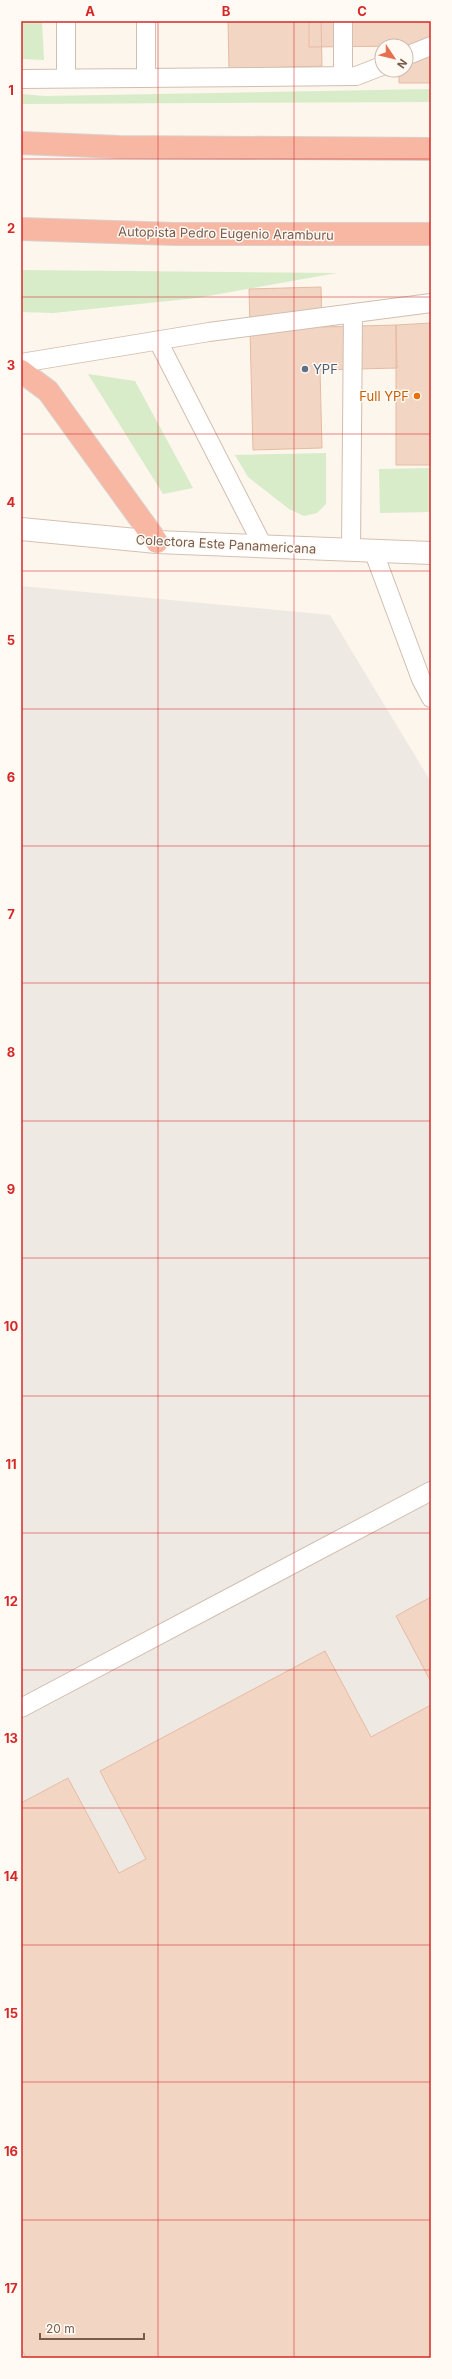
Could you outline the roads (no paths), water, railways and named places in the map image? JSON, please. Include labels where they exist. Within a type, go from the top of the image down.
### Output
[{"type":"highway","points":[[21,143],[119,147],[431,149]]},
{"type":"highway","name":"Autopista Pedro Eugenio Aramburu","points":[[21,229],[175,234],[431,234]]},
{"type":"highway","points":[[21,371],[48,391],[157,542]]},
{"type":"street","name":"Colectora Este Panamericana","points":[[21,529],[157,542],[431,552]]},
{"type":"lane","points":[[66,21],[66,78]]},
{"type":"lane","points":[[146,21],[146,78]]},
{"type":"lane","points":[[343,21],[343,76]]},
{"type":"lane","points":[[414,53],[431,46]]},
{"type":"lane","points":[[21,79],[356,76],[374,69]]},
{"type":"lane","points":[[21,363],[158,340],[431,303]]},
{"type":"lane","points":[[351,549],[352,313]]},
{"type":"lane","points":[[158,340],[262,546]]},
{"type":"lane","points":[[373,550],[421,679],[431,698]]},
{"type":"lane","points":[[21,1708],[431,1491]]},
{"type":"place","name":"YPF","points":[[305,369]]},
{"type":"place","name":"Full YPF","points":[[417,396]]}]
